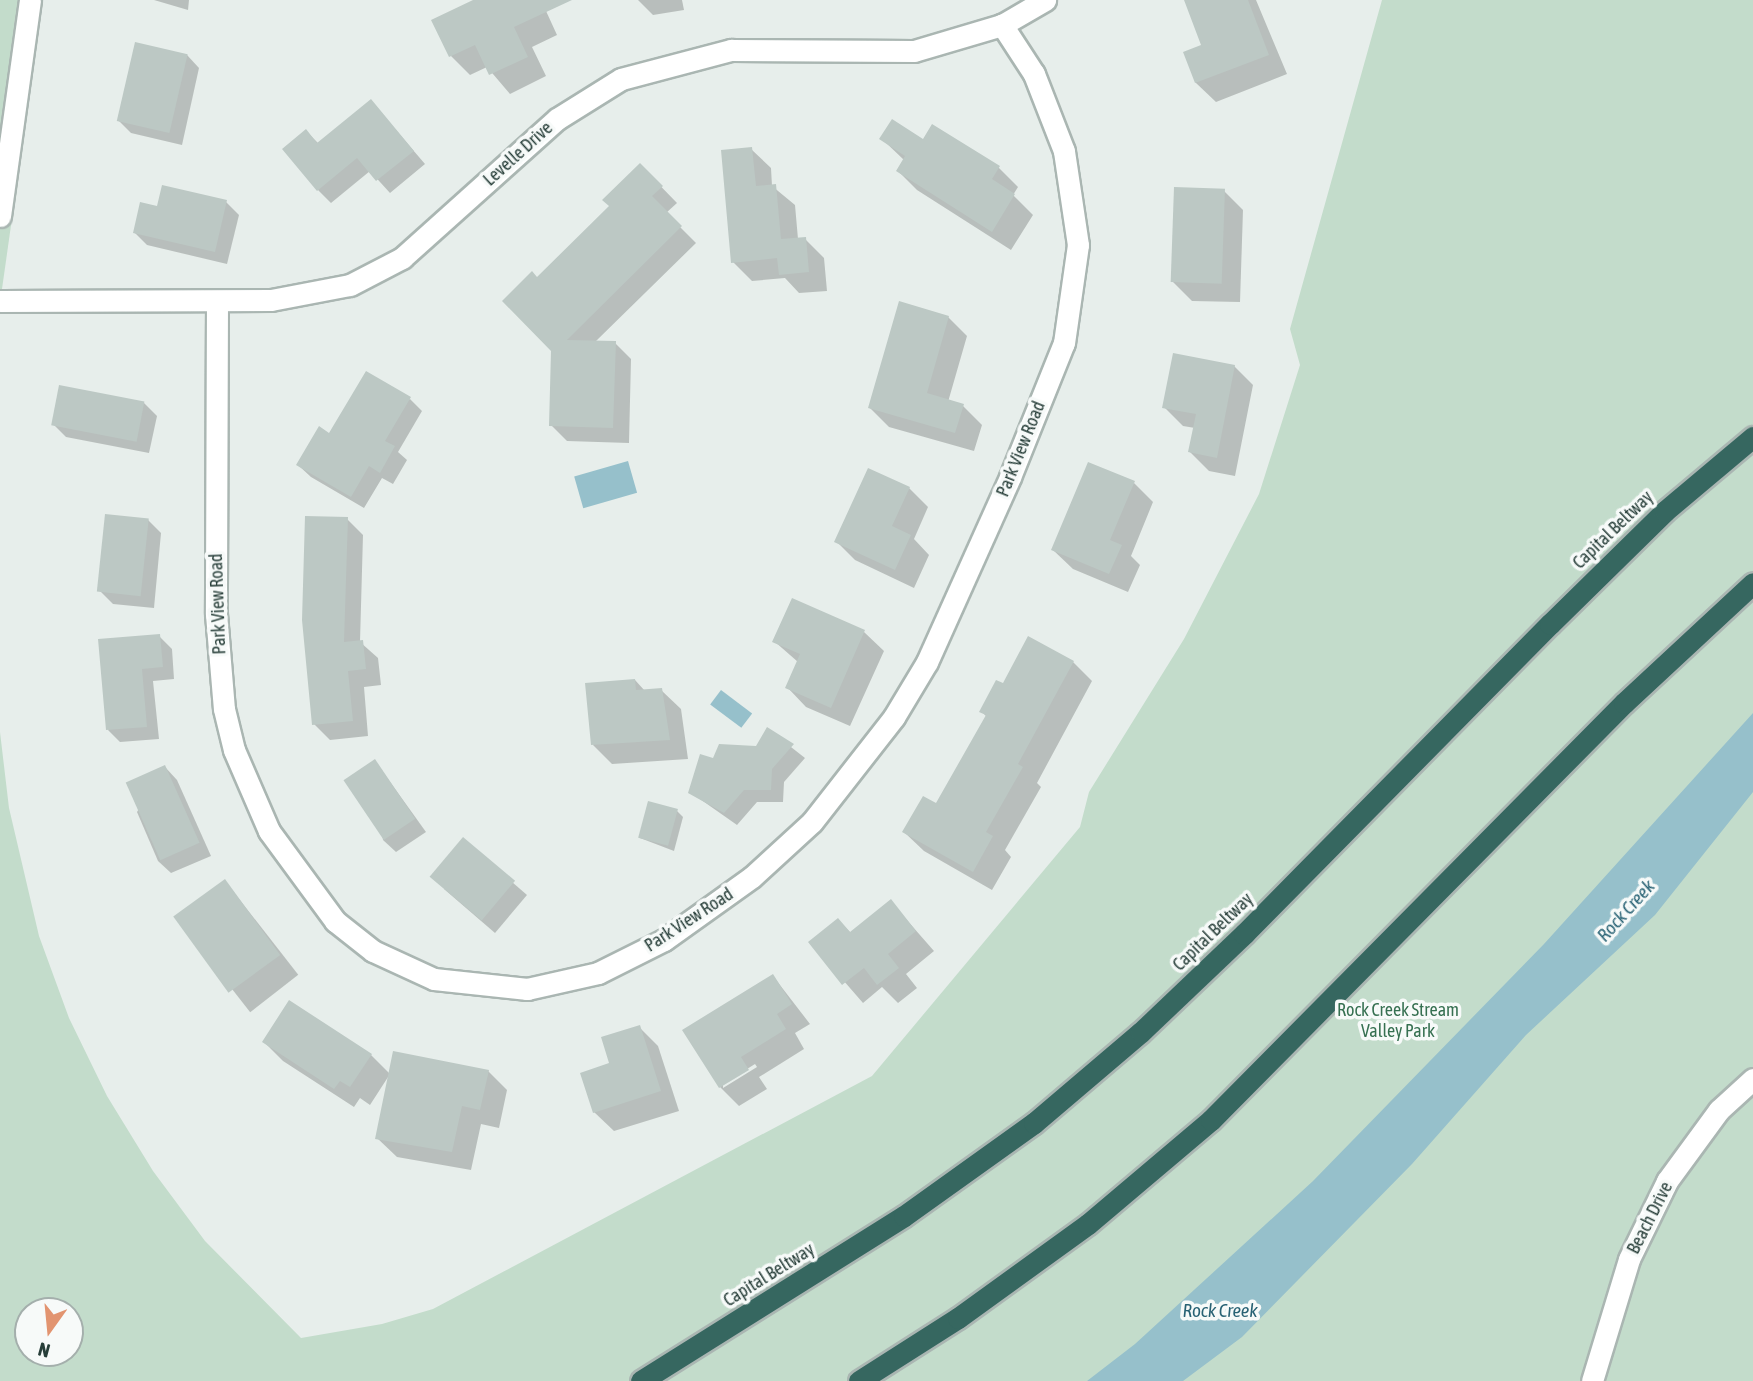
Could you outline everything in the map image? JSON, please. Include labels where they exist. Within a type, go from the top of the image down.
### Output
[{"type":"highway","name":"Capital Beltway","points":[[641,1381],[904,1216],[1034,1124],[1216,961],[1617,558],[1753,437]]},
{"type":"highway","points":[[859,1381],[958,1318],[1088,1223],[1211,1120],[1624,704],[1753,583]]},
{"type":"street","points":[[0,216],[30,0]]},
{"type":"street","name":"Levelle Drive","points":[[0,301],[271,300],[350,285],[402,258],[557,119],[621,79],[731,50],[914,51],[1002,25],[1045,0]]},
{"type":"street","name":"Park View Road","points":[[216,301],[216,614],[224,709],[234,750],[270,831],[335,922],[373,951],[434,979],[527,989],[598,973],[664,940],[752,877],[812,822],[894,717],[927,662],[1010,477],[1064,343],[1078,245],[1064,151],[1034,74],[1002,25]]},
{"type":"street","name":"Beach Drive","points":[[1591,1381],[1629,1259],[1667,1181],[1719,1110],[1753,1079]]},
{"type":"green space","points":[[0,0],[43,0],[0,303]]},
{"type":"green space","name":"Rock Creek Stream Valley Park","points":[[1382,0],[1753,0],[1753,1381],[0,1381],[0,732],[9,808],[39,936],[69,1018],[107,1096],[153,1171],[205,1241],[301,1338],[382,1324],[433,1309],[872,1076],[1080,827],[1089,792],[1184,639],[1259,494],[1300,365],[1290,329]]},
{"type":"water","points":[[628,461],[637,493],[583,508],[574,476]]},
{"type":"water","points":[[721,690],[752,713],[741,728],[710,704]]},
{"type":"water","name":"Rock Creek","points":[[1753,713],[1753,792],[1655,915],[1526,1035],[1412,1164],[1242,1337],[1183,1381],[1087,1381],[1135,1344],[1313,1181],[1544,944]]},
{"type":"building","points":[[473,0],[572,0],[514,27],[528,57],[489,75],[475,45],[449,57],[431,20]]},
{"type":"building","points":[[1184,0],[1248,0],[1269,55],[1195,83],[1183,52],[1201,45]]},
{"type":"building","points":[[135,42],[188,54],[169,133],[117,121]]},
{"type":"building","points":[[371,99],[414,151],[376,181],[357,158],[317,191],[282,149],[306,129],[317,143]]},
{"type":"building","points":[[892,119],[923,139],[932,124],[1000,166],[992,179],[1015,194],[992,232],[896,171],[905,156],[879,139]]},
{"type":"building","points":[[752,147],[756,186],[776,184],[781,239],[806,237],[809,272],[779,275],[777,258],[731,263],[721,150]]},
{"type":"building","points":[[640,163],[663,186],[652,196],[682,226],[567,340],[616,341],[613,428],[549,426],[551,351],[502,301],[532,271],[537,277],[609,206],[602,200]]},
{"type":"building","points":[[162,185],[227,200],[215,252],[133,233],[140,202],[157,206]]},
{"type":"building","points":[[1174,187],[1225,189],[1222,284],[1171,282]]},
{"type":"building","points":[[899,301],[949,316],[927,393],[964,404],[955,433],[868,408]]},
{"type":"building","points":[[1173,353],[1235,365],[1217,458],[1188,452],[1196,414],[1162,408]]},
{"type":"building","points":[[366,371],[411,397],[385,441],[395,446],[380,473],[369,466],[351,497],[296,465],[319,426],[329,433]]},
{"type":"building","points":[[59,385],[144,402],[137,442],[51,425]]},
{"type":"building","points":[[1088,462],[1135,481],[1110,540],[1122,545],[1109,574],[1051,550]]},
{"type":"building","points":[[868,468],[910,487],[892,526],[911,535],[895,570],[834,542]]},
{"type":"building","points":[[105,514],[149,519],[141,596],[97,592]]},
{"type":"building","points":[[305,516],[348,517],[344,642],[363,640],[366,669],[348,671],[353,721],[312,725],[302,620]]},
{"type":"building","points":[[792,598],[865,630],[831,708],[785,688],[800,654],[772,642]]},
{"type":"building","points":[[160,634],[163,667],[142,669],[147,727],[106,730],[98,639]]},
{"type":"building","points":[[1028,636],[1074,661],[1018,764],[1023,767],[986,832],[993,836],[973,872],[902,832],[923,796],[936,803],[986,715],[979,712],[996,680],[1003,683]]},
{"type":"building","points":[[635,679],[636,690],[662,688],[670,740],[591,745],[585,683]]},
{"type":"building","points":[[767,727],[794,744],[772,769],[771,790],[744,790],[724,813],[688,793],[700,754],[713,758],[719,744],[756,746]]},
{"type":"building","points":[[375,759],[415,819],[384,840],[343,780]]},
{"type":"building","points":[[165,765],[200,843],[160,860],[126,782]]},
{"type":"building","points":[[648,801],[678,809],[668,846],[638,838]]},
{"type":"building","points":[[463,837],[515,881],[482,921],[430,877]]},
{"type":"building","points":[[225,879],[280,955],[228,993],[173,917]]},
{"type":"building","points":[[891,899],[916,931],[888,954],[899,968],[877,985],[864,968],[842,985],[808,942],[838,918],[850,932]]},
{"type":"building","points":[[773,974],[792,1004],[777,1014],[786,1029],[741,1057],[749,1070],[719,1088],[682,1030]]},
{"type":"building","points":[[289,1000],[372,1054],[350,1087],[340,1081],[334,1089],[262,1042]]},
{"type":"building","points":[[640,1025],[661,1091],[593,1113],[580,1073],[609,1063],[601,1037]]},
{"type":"building","points":[[393,1051],[489,1070],[480,1110],[462,1106],[452,1152],[375,1139]]}]
